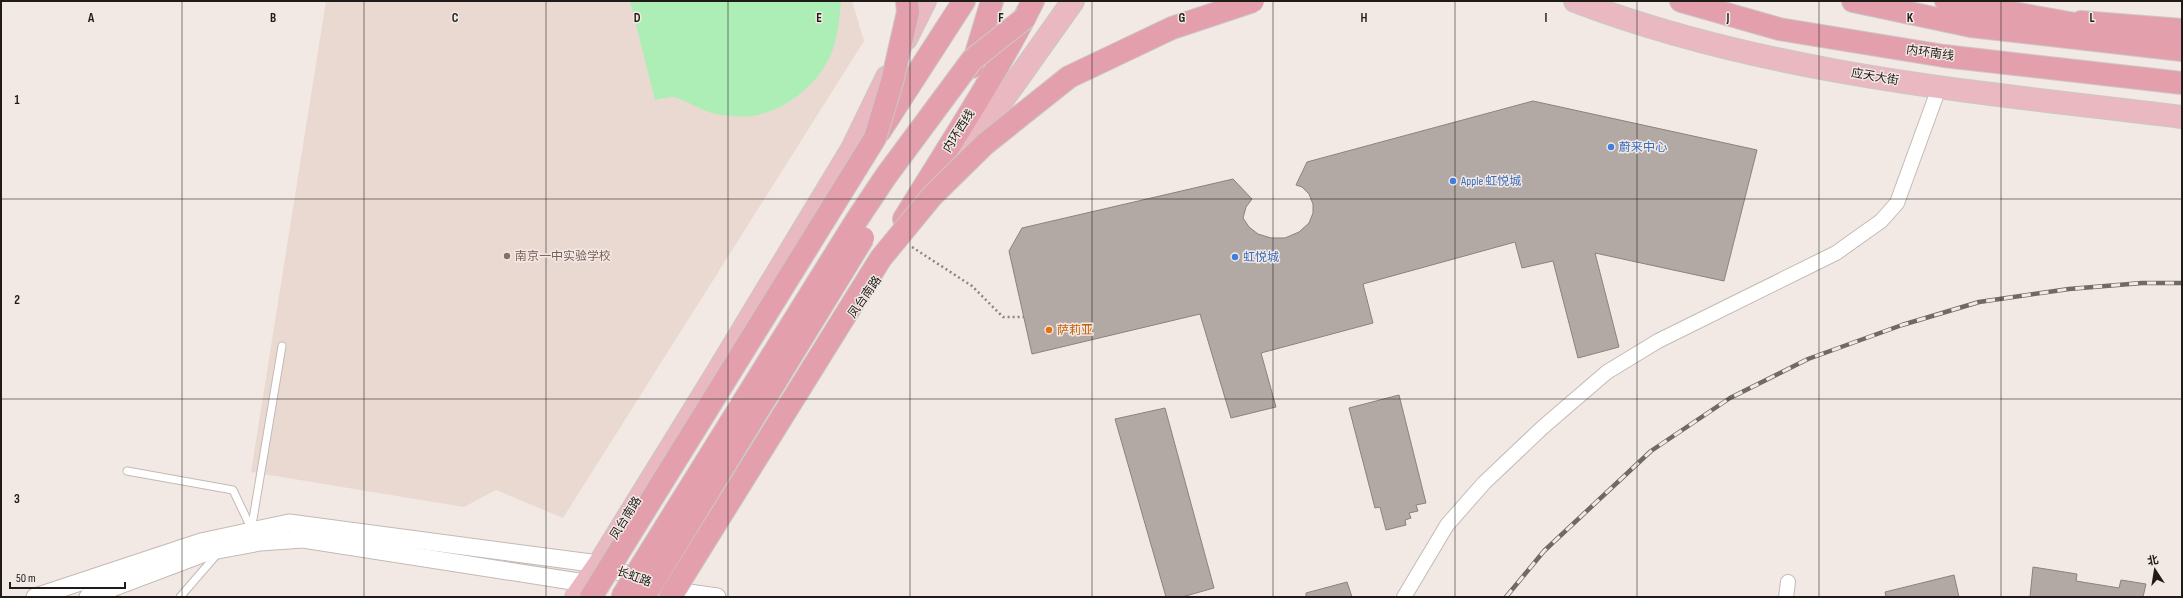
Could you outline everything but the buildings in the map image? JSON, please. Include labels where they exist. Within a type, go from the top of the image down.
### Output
[{"type":"highway","points":[[875,138],[892,82],[908,12],[907,1]]},
{"type":"highway","points":[[875,138],[964,1]]},
{"type":"highway","points":[[644,597],[895,186],[968,82],[992,1]]},
{"type":"highway","name":"内环西线","points":[[881,258],[970,114],[1014,38],[1033,1]]},
{"type":"highway","points":[[622,597],[856,221],[886,176],[972,60],[1048,1]]},
{"type":"highway","points":[[667,595],[881,258],[932,196],[985,144],[1070,77],[1172,28],[1253,1]]},
{"type":"highway","name":"内环南线","points":[[1681,1],[1786,31],[1944,56],[2182,83]]},
{"type":"highway","points":[[1853,1],[1971,26],[2182,50]]},
{"type":"highway","points":[[1946,1],[2058,20],[2182,45]]},
{"type":"highway","points":[[2058,20],[2182,29]]},
{"type":"highway","name":"凤台南路","points":[[584,592],[875,138]]},
{"type":"main road","name":"凤台南路","points":[[584,592],[599,564],[852,149],[925,1]]},
{"type":"main road","name":"凤台南路","points":[[667,595],[904,241],[1073,1]]},
{"type":"main road","name":"应天大街","points":[[1575,1],[1612,15],[1762,57],[1939,88],[2182,117]]},
{"type":"main road","points":[[1990,1],[2182,29]]},
{"type":"street","points":[[1404,597],[1447,525],[1484,483],[1543,427],[1607,372],[1658,341],[1836,254],[1881,221],[1897,203],[1939,88]]},
{"type":"street","name":"长虹路","points":[[35,597],[201,542],[289,523],[599,564],[667,595],[717,597]]},
{"type":"street","points":[[88,597],[207,552],[260,542],[303,539],[584,592]]},
{"type":"street","points":[[1786,597],[1788,582]]},
{"type":"lane","points":[[180,597],[222,550],[252,531],[282,346]]},
{"type":"lane","points":[[127,471],[233,490],[252,531]]},
{"type":"path","points":[[904,241],[972,286],[1003,317],[1024,317]]},
{"type":"shaded area","name":"南京一中实验学校","points":[[326,1],[852,1],[864,41],[563,518],[496,490],[464,507],[251,472]]},
{"type":"green space","points":[[630,1],[841,1],[833,49],[827,63],[807,88],[794,99],[765,113],[749,116],[733,116],[708,112],[673,97],[655,100]]},
{"type":"railway","points":[[1506,597],[1544,551],[1651,451],[1730,398],[1808,359],[1902,325],[1979,302],[2069,289],[2142,283],[2182,283]]},
{"type":"place","name":"蔚来中心","points":[[1611,147]]},
{"type":"place","name":"Apple 虹悦城","points":[[1453,181]]},
{"type":"place","name":"南京一中实验学校","points":[[507,256]]},
{"type":"place","name":"虹悦城","points":[[1235,257]]},
{"type":"place","name":"萨莉亚","points":[[1049,330]]}]
